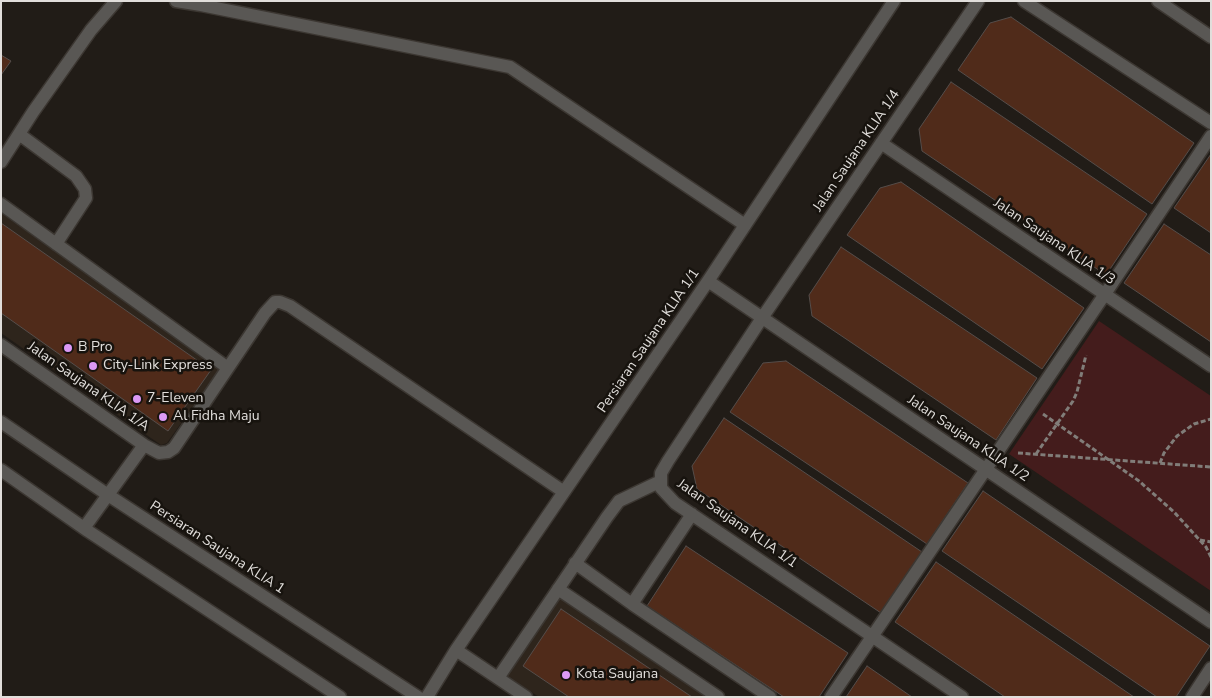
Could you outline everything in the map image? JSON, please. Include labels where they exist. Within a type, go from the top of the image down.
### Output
[{"type":"street","points":[[1,162],[33,112],[91,30],[116,1]]},
{"type":"street","points":[[176,1],[510,68],[745,225]]},
{"type":"street","name":"Persiaran Saujana KLIA 1/1","points":[[427,697],[456,650],[708,281],[894,1]]},
{"type":"street","name":"Jalan Saujana KLIA 1/4","points":[[762,318],[978,1]]},
{"type":"street","points":[[1024,1],[1211,123]]},
{"type":"street","points":[[1158,1],[1211,36]]},
{"type":"street","points":[[19,134],[76,176],[85,188],[86,198],[56,244]]},
{"type":"street","points":[[831,697],[1211,136]]},
{"type":"street","name":"Jalan Saujana KLIA 1/3","points":[[881,142],[1211,366]]},
{"type":"street","points":[[1,204],[228,368],[271,306],[275,302],[280,302],[290,306],[564,492]]},
{"type":"street","name":"Jalan Saujana KLIA 1/2","points":[[708,281],[1211,622]]},
{"type":"street","name":"Jalan Saujana KLIA 1/1","points":[[762,318],[668,461],[661,473],[661,488],[675,502],[692,514],[962,697]]},
{"type":"street","name":"Jalan Saujana KLIA 1/A","points":[[1,345],[144,445],[159,453],[168,452],[174,448],[228,368]]},
{"type":"street","name":"Persiaran Saujana KLIA 1","points":[[1,422],[108,495],[418,697]]},
{"type":"street","points":[[84,528],[144,445]]},
{"type":"street","points":[[1,470],[84,528],[340,697]]},
{"type":"street","points":[[498,678],[619,501],[661,481]]},
{"type":"street","points":[[632,604],[692,514]]},
{"type":"street","points":[[575,563],[632,604],[770,697]]},
{"type":"street","points":[[558,589],[718,697]]},
{"type":"street","points":[[456,650],[526,697]]},
{"type":"street","points":[[1192,697],[1211,668]]},
{"type":"path","points":[[1036,454],[1077,392],[1088,348]]},
{"type":"path","points":[[1038,410],[1138,481],[1174,512],[1206,547],[1211,557]]},
{"type":"path","points":[[1160,463],[1164,453],[1177,436],[1194,424],[1211,420]]},
{"type":"path","points":[[1010,452],[1211,467]]},
{"type":"path","points":[[1199,540],[1211,542]]},
{"type":"shaded area","points":[[1,213],[220,368],[167,443],[161,445],[1,333]]},
{"type":"shaded area","points":[[1099,321],[1211,396],[1211,591],[1009,454]]},
{"type":"shaded area","points":[[560,597],[708,697],[539,697],[507,676]]},
{"type":"building","points":[[1011,17],[1194,143],[1152,204],[958,70],[990,23]]},
{"type":"building","points":[[1,55],[11,61],[1,75]]},
{"type":"building","points":[[951,82],[1147,214],[1106,275],[922,151],[919,129]]},
{"type":"building","points":[[1211,154],[1211,233],[1174,208]]},
{"type":"building","points":[[901,182],[1084,308],[1042,369],[847,235],[880,188]]},
{"type":"building","points":[[1,223],[211,370],[168,431],[1,313]]},
{"type":"building","points":[[1164,224],[1211,255],[1211,342],[1124,283]]},
{"type":"building","points":[[841,247],[1037,378],[996,440],[812,316],[809,295]]},
{"type":"building","points":[[786,361],[968,483],[927,544],[730,412],[763,363]]},
{"type":"building","points":[[724,418],[922,552],[881,613],[697,489],[692,466]]},
{"type":"building","points":[[983,491],[1210,646],[1176,697],[1157,697],[942,551]]},
{"type":"building","points":[[686,546],[848,653],[819,697],[784,697],[647,606]]},
{"type":"building","points":[[936,562],[1134,697],[1005,697],[895,622]]},
{"type":"building","points":[[561,609],[692,697],[569,697],[523,666]]},
{"type":"building","points":[[867,666],[912,697],[846,697]]},
{"type":"place","name":"B Pro","points":[[68,348]]},
{"type":"place","name":"City-Link Express","points":[[93,366]]},
{"type":"place","name":"7-Eleven","points":[[137,399]]},
{"type":"place","name":"Al Fidha Maju","points":[[163,417]]},
{"type":"place","name":"Kota Saujana","points":[[566,675]]}]
